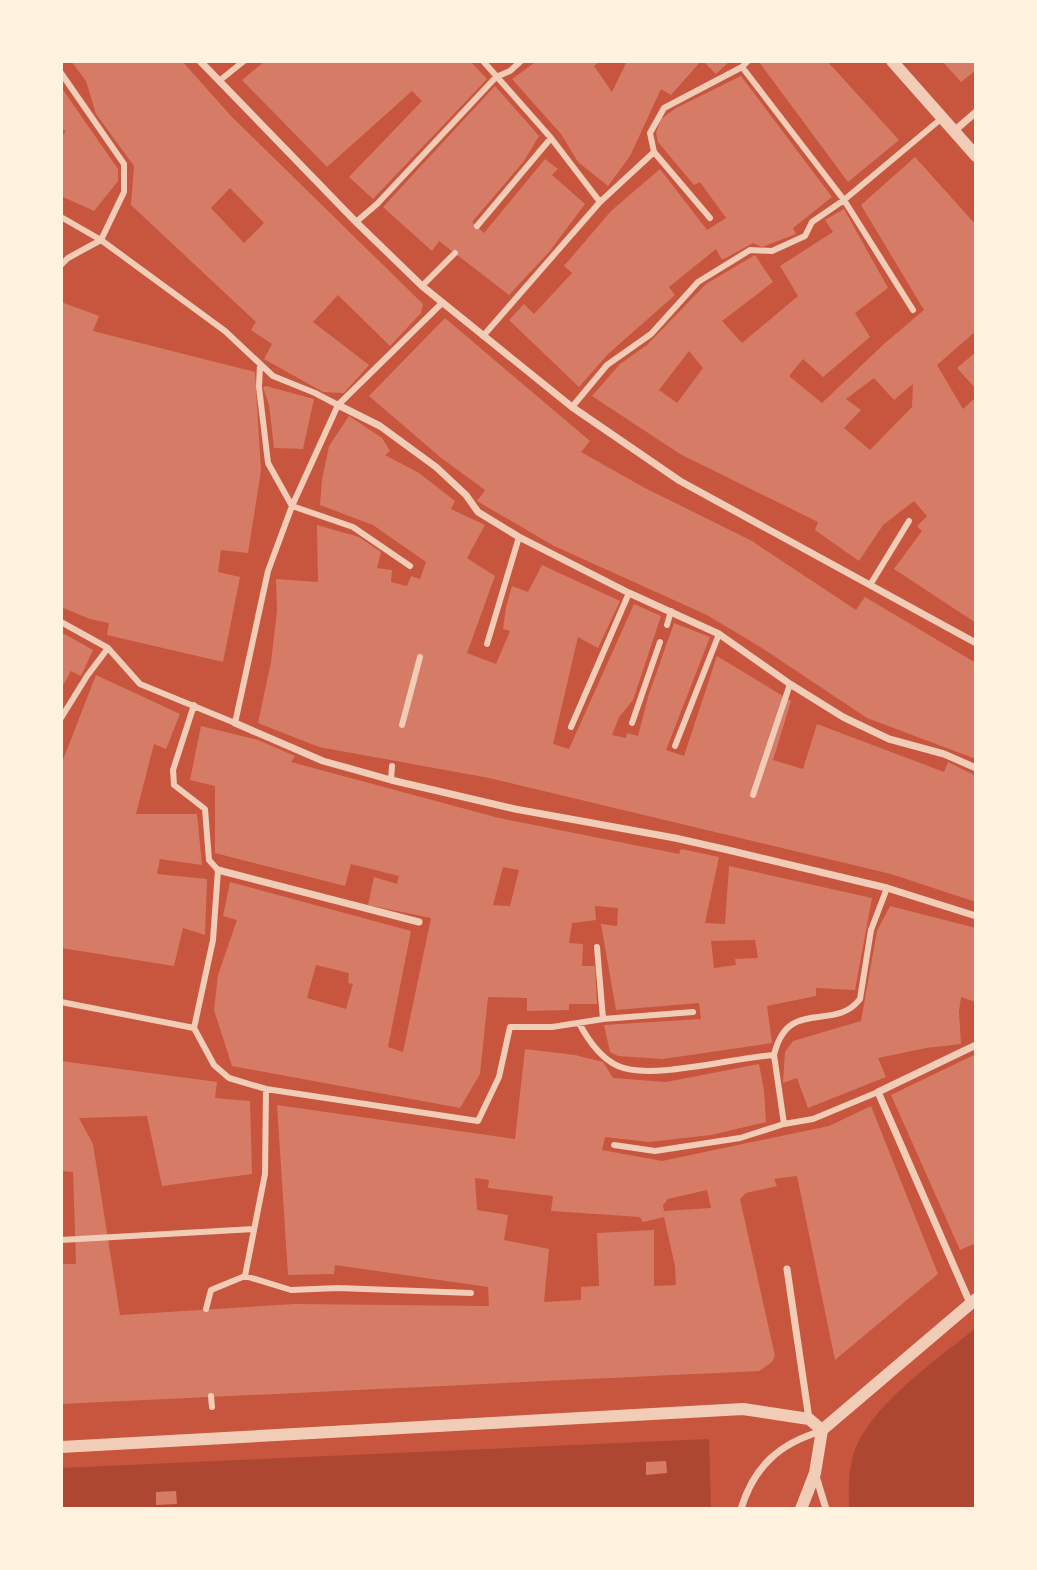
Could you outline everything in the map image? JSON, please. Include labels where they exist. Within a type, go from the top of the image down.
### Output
[{"type":"street","points":[[200,61],[422,286],[572,407],[680,481],[976,643]]},
{"type":"street","points":[[219,81],[244,61]]},
{"type":"street","points":[[483,61],[551,138],[600,202]]},
{"type":"street","points":[[356,222],[377,204],[496,76],[510,71],[521,61]]},
{"type":"street","points":[[710,218],[654,152],[650,133],[664,108],[742,67],[748,61]]},
{"type":"street","points":[[892,61],[976,156]]},
{"type":"street","points":[[742,67],[844,200],[913,310]]},
{"type":"street","points":[[61,73],[124,164],[124,192],[101,240],[68,258],[61,265]]},
{"type":"street","points":[[953,132],[976,112]]},
{"type":"street","points":[[572,407],[607,365],[651,334],[698,282],[750,250],[772,251],[805,236],[812,222],[844,200],[942,118]]},
{"type":"street","points":[[477,226],[551,138]]},
{"type":"street","points":[[483,336],[600,202],[654,152]]},
{"type":"street","points":[[61,217],[101,240],[225,331],[273,376],[315,393],[380,426],[436,467],[466,495],[478,512],[519,537],[719,635],[843,717],[889,739],[944,754],[976,768]]},
{"type":"street","points":[[422,286],[455,253]]},
{"type":"street","points":[[235,723],[268,571],[292,506],[338,405],[442,303]]},
{"type":"street","points":[[260,364],[259,387],[268,463],[292,506],[353,527],[410,566]]},
{"type":"street","points":[[870,585],[909,521]]},
{"type":"street","points":[[487,644],[519,537]]},
{"type":"street","points":[[572,727],[629,593]]},
{"type":"street","points":[[667,625],[671,611]]},
{"type":"street","points":[[61,622],[108,648],[140,684],[323,761],[515,809],[675,838],[887,888],[976,916]]},
{"type":"street","points":[[675,746],[719,635]]},
{"type":"street","points":[[632,723],[660,642]]},
{"type":"street","points":[[61,718],[108,648]]},
{"type":"street","points":[[402,725],[420,657]]},
{"type":"street","points":[[753,796],[790,684]]},
{"type":"street","points":[[194,705],[173,770],[174,785],[205,809],[209,860],[218,870],[419,922]]},
{"type":"street","points":[[391,780],[392,766]]},
{"type":"street","points":[[218,870],[213,940],[194,1028],[214,1065],[229,1078],[266,1089],[478,1121],[499,1077],[510,1027],[552,1027],[603,1019],[693,1012]]},
{"type":"street","points":[[784,1124],[774,1055],[783,1031],[796,1021],[839,1013],[854,1007],[860,999],[871,930],[887,888]]},
{"type":"street","points":[[597,947],[603,1019]]},
{"type":"street","points":[[61,1002],[194,1028]]},
{"type":"street","points":[[579,1023],[590,1042],[604,1057],[618,1066],[635,1071],[655,1071],[774,1055]]},
{"type":"street","points":[[614,1145],[655,1151],[740,1138],[784,1124],[813,1119],[878,1092],[976,1045]]},
{"type":"street","points":[[245,1276],[265,1174],[266,1089]]},
{"type":"street","points":[[741,1509],[746,1493],[759,1470],[797,1438],[822,1430],[973,1301],[878,1092]]},
{"type":"street","points":[[61,1240],[254,1229]]},
{"type":"street","points":[[788,1269],[809,1419]]},
{"type":"street","points":[[206,1309],[211,1290],[245,1276],[292,1290],[338,1288],[471,1293]]},
{"type":"street","points":[[211,1396],[212,1407]]},
{"type":"street","points":[[61,1447],[743,1409],[809,1419],[822,1430]]},
{"type":"street","points":[[802,1509],[815,1474],[822,1430]]},
{"type":"street","points":[[815,1474],[826,1509]]},
{"type":"shaded area","points":[[976,1328],[976,1509],[849,1509],[852,1460],[859,1441],[871,1422],[903,1387]]},
{"type":"shaded area","points":[[709,1439],[711,1509],[61,1509],[61,1468]]},
{"type":"building","points":[[71,61],[182,61],[231,116],[423,304],[421,313],[390,346],[338,295],[313,322],[369,365],[344,393],[323,392],[264,359],[272,344],[251,330],[256,322],[131,205],[134,166],[96,114],[86,81]],"holes":[[[230,188],[264,223],[244,243],[211,208]]]},
{"type":"building","points":[[265,61],[470,61],[487,79],[373,199],[349,177],[422,101],[412,91],[327,167],[242,80]]},
{"type":"building","points":[[537,61],[600,61],[594,66],[612,92],[627,61],[701,61],[671,95],[661,89],[630,156],[608,186],[578,162],[561,134],[512,79]]},
{"type":"building","points":[[703,61],[730,61],[716,74]]},
{"type":"building","points":[[760,61],[827,61],[899,140],[848,182]]},
{"type":"building","points":[[942,61],[976,61],[976,70],[961,82]]},
{"type":"building","points":[[741,76],[832,197],[793,228],[796,234],[762,247],[753,243],[722,260],[716,249],[669,287],[675,295],[608,354],[579,387],[509,320],[524,304],[534,314],[572,273],[564,266],[611,211],[660,169],[707,230],[726,218],[700,182],[694,185],[658,142],[656,133],[661,119],[676,108]]},
{"type":"building","points":[[495,86],[539,136],[524,161],[472,222],[484,233],[545,159],[558,169],[552,175],[585,204],[549,252],[509,295],[439,241],[432,251],[383,207]]},
{"type":"building","points":[[61,87],[118,169],[118,181],[94,211],[61,196],[61,137],[66,131],[61,129]]},
{"type":"building","points":[[915,157],[976,225],[976,331],[937,365],[963,409],[976,397],[976,623],[894,569],[922,531],[917,526],[927,516],[914,501],[883,525],[859,561],[815,530],[818,522],[680,454],[592,396],[620,364],[647,345],[706,284],[755,255],[773,282],[722,321],[742,343],[798,296],[780,266],[833,232],[825,220],[844,209],[888,288],[855,313],[870,337],[823,377],[803,359],[789,376],[822,403],[924,310],[861,205]],"holes":[[[689,351],[703,368],[677,403],[659,390]],[[874,378],[894,400],[913,384],[912,407],[870,450],[844,428],[861,410],[846,399]]]},
{"type":"building","points":[[61,302],[99,316],[93,331],[255,372],[261,471],[248,553],[221,550],[218,572],[240,577],[223,662],[107,635],[109,623],[90,619],[61,607]]},
{"type":"building","points":[[445,318],[590,441],[581,452],[643,487],[752,541],[856,610],[865,597],[976,663],[976,759],[867,718],[707,615],[554,546],[477,501],[485,490],[440,457],[369,396]]},
{"type":"building","points":[[976,352],[976,389],[957,368]]},
{"type":"building","points":[[263,387],[314,399],[303,449],[274,448],[269,405]]},
{"type":"building","points":[[349,416],[382,438],[390,451],[385,455],[419,473],[455,501],[451,509],[485,525],[467,558],[495,576],[467,653],[496,664],[510,631],[503,629],[512,586],[528,592],[542,565],[620,601],[598,648],[578,637],[553,744],[569,749],[634,604],[661,616],[633,700],[619,717],[612,735],[626,738],[627,733],[638,736],[648,697],[674,623],[710,637],[666,750],[684,756],[717,656],[791,701],[773,760],[803,769],[817,724],[944,772],[948,762],[976,776],[976,902],[891,874],[489,778],[319,747],[258,723],[271,662],[277,611],[276,579],[318,582],[317,525],[359,537],[381,552],[377,568],[392,570],[391,582],[407,586],[411,576],[420,579],[426,562],[373,525],[320,505],[329,446]]},
{"type":"building","points":[[61,632],[93,650],[81,676],[71,671],[61,689]]},
{"type":"building","points":[[96,675],[180,714],[166,749],[154,744],[136,814],[197,814],[202,865],[160,859],[157,874],[207,879],[205,935],[183,928],[174,966],[61,948],[61,765]]},
{"type":"building","points":[[201,726],[258,740],[295,756],[291,762],[499,818],[679,854],[681,849],[719,857],[705,923],[725,924],[729,866],[872,898],[855,990],[816,988],[816,996],[767,1006],[772,1043],[663,1059],[618,1056],[610,1052],[604,1025],[701,1019],[699,1003],[616,1010],[601,924],[617,926],[618,908],[595,906],[596,920],[572,923],[569,943],[583,944],[582,966],[595,966],[597,1004],[569,1004],[569,1010],[527,1011],[527,998],[488,997],[480,1074],[460,1108],[232,1066],[214,1010],[218,975],[237,920],[223,916],[230,882],[411,931],[388,1047],[403,1052],[431,918],[368,905],[374,877],[397,884],[399,876],[351,864],[345,886],[215,853],[215,786],[190,780]],"holes":[[[503,867],[519,870],[510,906],[493,905]],[[755,940],[758,958],[735,959],[736,965],[714,968],[711,941]],[[316,965],[349,973],[348,983],[353,984],[346,1009],[307,998]]]},
{"type":"building","points":[[890,906],[976,928],[976,1002],[961,997],[961,1044],[878,1058],[886,1077],[808,1108],[797,1078],[783,1083],[785,1052],[793,1041],[861,1021],[877,931]]},
{"type":"building","points":[[525,1049],[575,1055],[603,1062],[613,1078],[666,1082],[759,1064],[766,1122],[711,1135],[649,1142],[605,1137],[602,1150],[662,1161],[829,1126],[871,1106],[938,1274],[835,1360],[797,1176],[774,1179],[777,1186],[746,1193],[740,1199],[775,1356],[772,1362],[759,1371],[61,1404],[61,1264],[76,1264],[73,1172],[61,1171],[61,1061],[217,1082],[215,1098],[250,1101],[252,1174],[162,1186],[147,1116],[79,1118],[93,1144],[120,1315],[295,1304],[489,1306],[488,1287],[335,1265],[334,1274],[288,1275],[277,1105],[515,1139]],"holes":[[[475,1178],[489,1180],[488,1188],[553,1196],[551,1211],[640,1217],[643,1222],[664,1217],[675,1266],[676,1285],[654,1286],[654,1230],[597,1233],[599,1286],[581,1287],[581,1300],[544,1302],[549,1249],[504,1240],[508,1215],[477,1210]],[[707,1190],[711,1208],[664,1211],[663,1205],[668,1199]]]},
{"type":"building","points":[[976,1054],[976,1243],[960,1250],[891,1095]]},
{"type":"building","points":[[666,1461],[667,1473],[646,1475],[646,1462]]},
{"type":"building","points":[[176,1491],[177,1504],[156,1505],[156,1492]]}]
